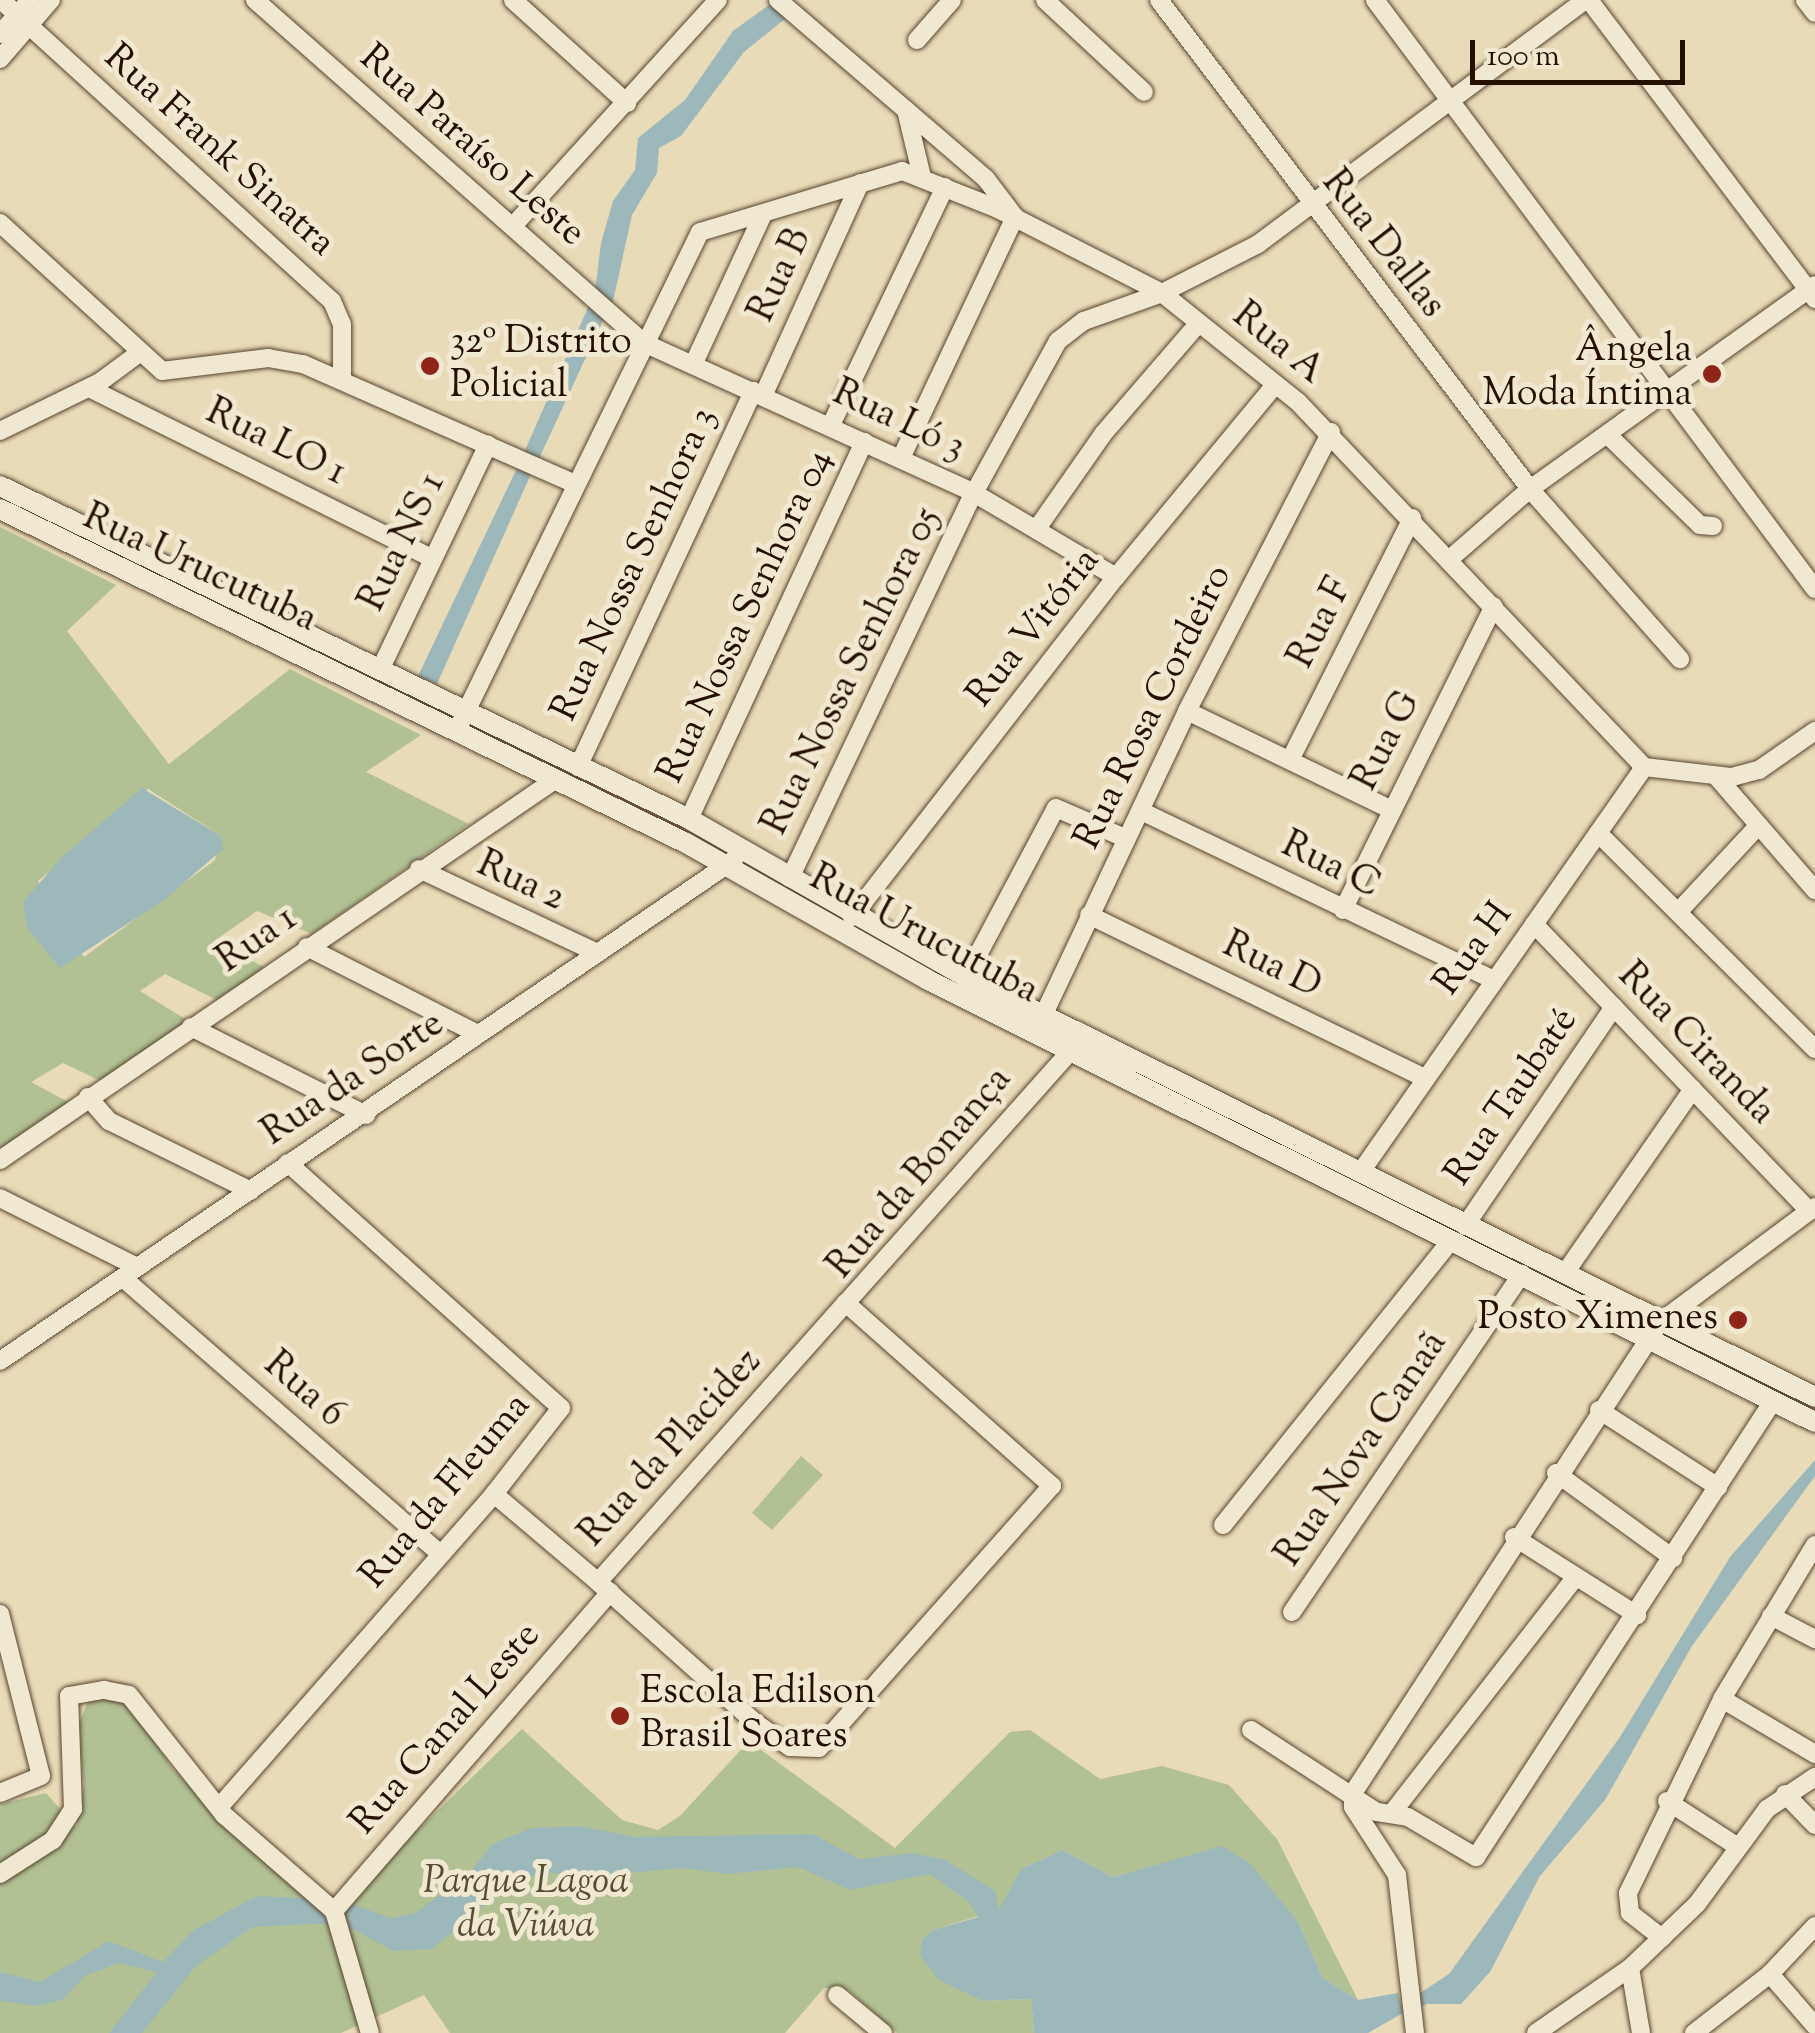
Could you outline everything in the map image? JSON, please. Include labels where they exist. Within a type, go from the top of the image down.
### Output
[{"type":"street","name":"Rua Frank Sinatra","points":[[1,0],[26,13],[332,301],[342,324],[342,376]]},
{"type":"street","points":[[0,34],[26,13],[51,0]]},
{"type":"street","name":"Rua Paraíso Leste","points":[[255,0],[644,342]]},
{"type":"street","points":[[513,0],[627,104]]},
{"type":"street","points":[[514,226],[718,0]]},
{"type":"street","points":[[778,0],[986,179],[1015,218],[901,458]]},
{"type":"street","points":[[917,40],[952,0]]},
{"type":"street","points":[[1045,0],[1144,92]]},
{"type":"street","name":"Rua Dallas","points":[[1159,0],[1310,206],[1530,488],[1680,659]]},
{"type":"street","points":[[1375,0],[1815,589]]},
{"type":"street","points":[[1452,557],[1530,488],[1813,292],[1587,0]]},
{"type":"street","name":"Rua Nossa Senhora 05","points":[[790,878],[974,494],[1058,341],[1084,321],[1227,264],[1587,0]]},
{"type":"street","points":[[1805,0],[1815,13]]},
{"type":"street","points":[[0,59],[26,13]]},
{"type":"street","points":[[906,110],[922,177]]},
{"type":"street","name":"Rua A","points":[[644,342],[696,239],[714,224],[763,214],[890,172],[922,177],[1015,218],[1162,293],[1331,432],[1452,557],[1644,767]]},
{"type":"street","name":"Rua B","points":[[758,394],[860,183]]},
{"type":"street","points":[[830,427],[945,187]]},
{"type":"street","points":[[693,364],[763,214]]},
{"type":"street","points":[[0,223],[131,340],[138,354],[170,373],[268,358],[342,376],[575,484]]},
{"type":"street","points":[[1038,528],[1103,434],[1198,324]]},
{"type":"street","points":[[462,722],[644,342]]},
{"type":"street","name":"Rua Ló 3","points":[[644,342],[974,494],[1116,576]]},
{"type":"street","points":[[0,431],[89,388],[138,354]]},
{"type":"street","name":"Rua Vitória","points":[[852,917],[1116,576],[1274,386]]},
{"type":"street","name":"Rua LO 1","points":[[89,388],[432,558]]},
{"type":"street","name":"Rua Nossa Senhora 3","points":[[578,767],[758,394]]},
{"type":"street","name":"Rua Rosa Cordeiro","points":[[1042,1016],[1187,711],[1331,432]]},
{"type":"street","points":[[1609,436],[1700,525],[1712,526]]},
{"type":"street","name":"Rua Nossa Senhora 04","points":[[689,819],[864,442]]},
{"type":"street","name":"Rua NS 1","points":[[380,670],[488,445]]},
{"type":"street","name":"Rua Urucutuba","points":[[0,486],[92,547]]},
{"type":"street","name":"Rua Urucutuba","points":[[0,509],[92,547],[462,722],[578,767],[689,819],[852,917],[1084,1036],[1248,1128]]},
{"type":"street","name":"Rua F","points":[[1290,760],[1412,518]]},
{"type":"street","name":"Rua Urucutuba","points":[[126,564],[380,670],[556,778],[726,865],[841,936],[1069,1052],[1248,1128],[1458,1233],[1565,1273],[1773,1401],[1815,1422]]},
{"type":"street","name":"Rua G","points":[[1343,910],[1494,606]]},
{"type":"street","points":[[1187,711],[1390,809]]},
{"type":"street","points":[[1644,767],[1717,777],[1759,770],[1815,731]]},
{"type":"street","name":"Rua H","points":[[1360,1173],[1491,980],[1644,767]]},
{"type":"street","points":[[1717,777],[1815,890]]},
{"type":"street","name":"Rua 1","points":[[0,1160],[556,778]]},
{"type":"street","points":[[966,977],[1056,808],[1127,839]]},
{"type":"street","name":"Rua C","points":[[1141,811],[1491,980]]},
{"type":"street","points":[[1678,911],[1757,827]]},
{"type":"street","points":[[1598,833],[1815,1049]]},
{"type":"street","name":"Rua da Sorte","points":[[0,1361],[745,852]]},
{"type":"street","name":"Rua 2","points":[[419,869],[595,952]]},
{"type":"street","name":"Rua D","points":[[1090,915],[1424,1078]]},
{"type":"street","name":"Rua Ciranda","points":[[1534,924],[1812,1209]]},
{"type":"street","points":[[307,947],[478,1034]]},
{"type":"street","name":"Rua Taubaté","points":[[1223,1525],[1458,1233],[1614,1007]]},
{"type":"street","points":[[191,1027],[366,1114]]},
{"type":"street","name":"Rua da Bonança","points":[[604,1586],[757,1724],[790,1747],[812,1752],[1052,1486],[846,1303],[1084,1036]]},
{"type":"street","points":[[1565,1273],[1693,1088]]},
{"type":"street","points":[[88,1097],[109,1121],[251,1191]]},
{"type":"street","name":"Rua Urucutuba","points":[[1280,1143],[1360,1173],[1522,1274],[1815,1397]]},
{"type":"street","name":"Rua da Fleuma","points":[[221,1805],[560,1416],[558,1402],[288,1163]]},
{"type":"street","name":"Rua 6","points":[[0,1198],[130,1273],[440,1554]]},
{"type":"street","points":[[1415,2033],[1397,1874],[1353,1807],[1353,1793],[1514,1537],[1654,1329],[1812,1209]]},
{"type":"street","name":"Rua Nova Canaã","points":[[1292,1612],[1522,1274]]},
{"type":"street","name":"Rua da Placidez","points":[[494,1494],[604,1586],[846,1303]]},
{"type":"street","points":[[1251,1730],[1377,1812],[1392,1813],[1474,1858],[1773,1401]]},
{"type":"street","points":[[1599,1410],[1718,1487]]},
{"type":"street","points":[[1556,1473],[1673,1558]]},
{"type":"street","points":[[1514,1537],[1637,1614]]},
{"type":"street","points":[[1662,1938],[1630,1913],[1628,1893],[1668,1801],[1722,1699],[1815,1545]]},
{"type":"street","points":[[1392,1813],[1576,1577]]},
{"type":"street","name":"Rua Canal Leste","points":[[334,1912],[604,1586]]},
{"type":"street","points":[[0,1614],[41,1776],[0,1793]]},
{"type":"street","points":[[1771,1616],[1815,1640]]},
{"type":"street","points":[[0,1874],[53,1840],[74,1809],[65,1702],[77,1692],[119,1692],[140,1703],[265,1856],[334,1912],[370,2033]]},
{"type":"street","points":[[1722,1699],[1815,1754]]},
{"type":"street","points":[[1536,2033],[1630,1968],[1697,1904],[1735,1846],[1785,1794],[1815,1777]]},
{"type":"street","points":[[1785,1794],[1815,1825]]},
{"type":"street","points":[[1668,1801],[1735,1846]]},
{"type":"street","points":[[1694,2033],[1770,1974],[1815,1926]]},
{"type":"street","points":[[1630,1968],[1642,2033]]},
{"type":"street","points":[[1770,1974],[1815,2026]]},
{"type":"street","points":[[837,1995],[883,2033]]},
{"type":"green space","points":[[0,527],[116,585],[67,631],[169,764],[290,669],[421,735],[366,772],[469,824],[312,934],[257,911],[214,941],[264,967],[221,1002],[165,974],[140,991],[190,1022],[103,1082],[63,1063],[31,1082],[70,1103],[0,1153]],"holes":[[[148,789],[221,836],[215,860],[84,957],[38,881]]]},
{"type":"green space","points":[[801,1456],[823,1475],[772,1530],[752,1513]]},
{"type":"green space","name":"Parque Lagoa da Viúva","points":[[92,1691],[128,1702],[172,1768],[256,1855],[335,1910],[522,1729],[622,1820],[658,1830],[680,1816],[749,1741],[895,1848],[1010,1732],[1030,1730],[1100,1779],[1162,1766],[1229,1785],[1277,1839],[1358,2000],[1323,1978],[1298,1922],[1222,1847],[1113,1877],[1062,1850],[1021,1869],[1004,1908],[933,1930],[983,2001],[1031,1999],[1034,2033],[897,2033],[849,1990],[824,1988],[785,2033],[450,2033],[424,1995],[341,2033],[0,2033],[0,1804],[46,1793],[76,1827],[84,1784],[77,1729]]},
{"type":"water","points":[[770,4],[786,18],[744,52],[681,136],[659,148],[657,173],[632,215],[612,306],[595,291],[601,243],[613,201],[635,170],[638,138],[685,100],[733,31]]},
{"type":"water","points":[[590,303],[605,316],[537,463],[522,457]]},
{"type":"water","points":[[517,468],[531,474],[437,684],[418,676]]},
{"type":"water","points":[[142,788],[221,836],[223,849],[164,900],[60,968],[27,928],[23,902],[62,857]]},
{"type":"water","points":[[1815,1460],[1815,1476],[1692,1646],[1605,1800],[1540,1876],[1490,1972],[1461,2004],[1427,2004],[1410,2012],[1408,2001],[1449,1974],[1620,1737],[1730,1557]]},
{"type":"water","points":[[580,1826],[634,1837],[813,1834],[859,1859],[913,1853],[945,1860],[995,1891],[999,1910],[1021,1869],[1062,1850],[1113,1877],[1222,1846],[1250,1863],[1298,1922],[1323,1978],[1358,2000],[1398,1993],[1403,2013],[1368,2033],[1034,2033],[1031,1999],[983,2001],[939,1980],[920,1956],[922,1940],[933,1930],[978,1917],[970,1903],[930,1874],[850,1890],[798,1867],[727,1874],[684,1868],[594,1876],[551,1873],[516,1879],[432,1949],[393,1951],[349,1927],[345,1910],[351,1904],[391,1918],[413,1914],[467,1877],[492,1844],[532,1828]]},
{"type":"water","points":[[257,1896],[317,1899],[336,1923],[253,1927],[197,1965],[142,2033],[109,2033],[157,1972],[118,1963],[85,1976],[62,2000],[36,2006],[0,2001],[0,1972],[40,1982],[109,1941],[163,1962],[194,1930]]},
{"type":"place","name":"32º Distrito Policial","points":[[430,366]]},
{"type":"place","name":"Ângela Moda Íntima","points":[[1712,374]]},
{"type":"place","name":"Posto Ximenes","points":[[1738,1320]]},
{"type":"place","name":"Escola Edilson Brasil Soares","points":[[620,1716]]}]
